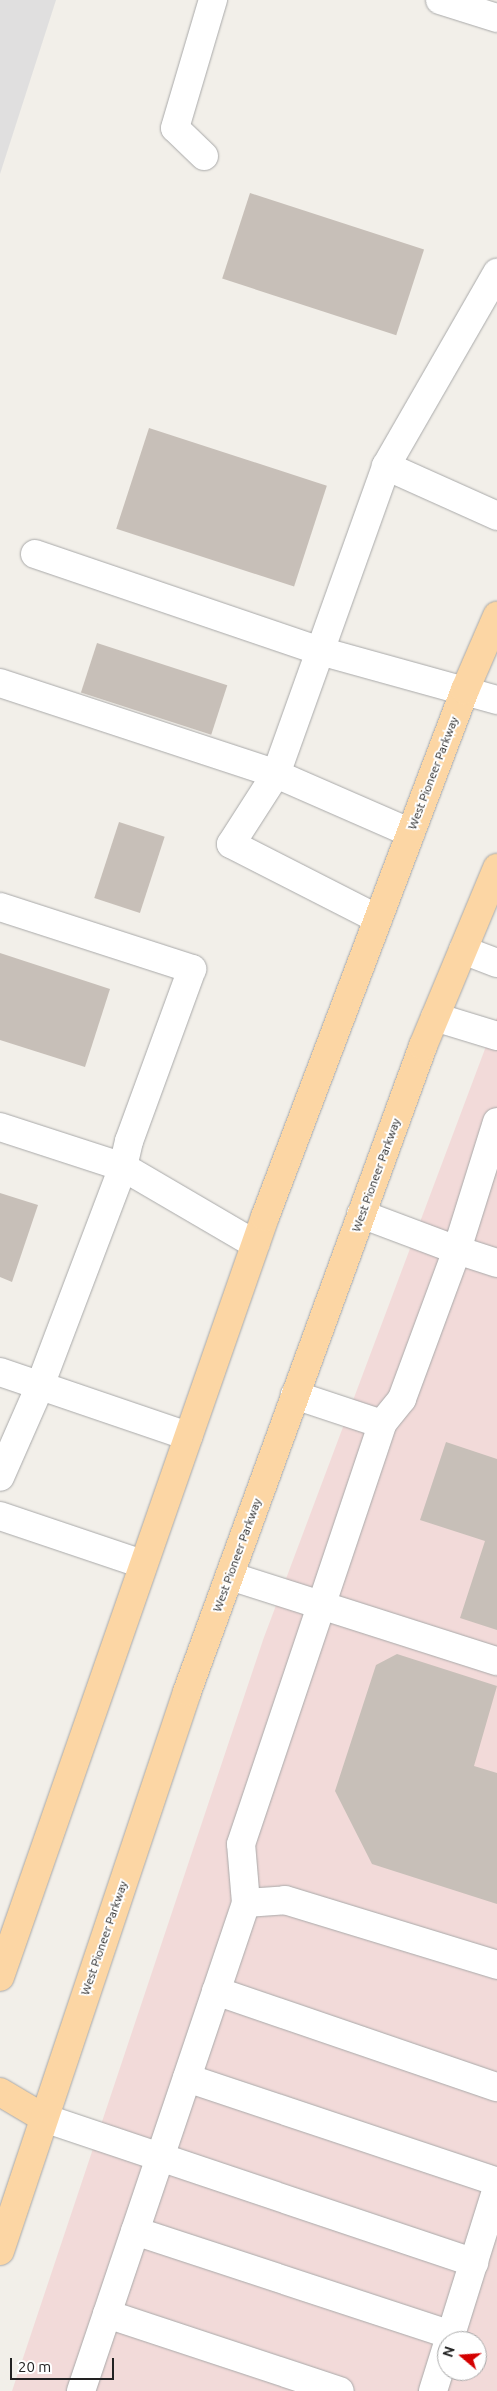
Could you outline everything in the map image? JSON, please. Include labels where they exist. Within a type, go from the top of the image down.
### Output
[{"type":"main road","name":"West Pioneer Parkway","points":[[0,1977],[255,1244],[465,690],[497,616]]},
{"type":"main road","name":"West Pioneer Parkway","points":[[0,2251],[184,1701],[435,1016],[497,868]]},
{"type":"main road","points":[[0,2092],[44,2118]]},
{"type":"street","points":[[204,156],[175,128],[213,0]]},
{"type":"street","points":[[440,0],[497,18]]},
{"type":"street","points":[[378,919],[231,844],[276,774],[386,466],[497,273]]},
{"type":"street","points":[[386,466],[497,516]]},
{"type":"street","points":[[35,554],[320,651],[497,700]]},
{"type":"street","points":[[0,683],[276,774],[411,832]]},
{"type":"street","points":[[0,907],[192,968],[129,1141],[123,1167],[40,1386],[0,1477]]},
{"type":"street","points":[[463,950],[497,963]]},
{"type":"street","points":[[435,1016],[497,1036]]},
{"type":"street","points":[[81,2391],[246,1903],[241,1844],[323,1605],[382,1424],[402,1400],[457,1250],[497,1122]]},
{"type":"street","points":[[0,1127],[123,1167],[255,1244]]},
{"type":"street","points":[[361,1214],[497,1263]]},
{"type":"street","points":[[0,1372],[188,1436]]},
{"type":"street","points":[[295,1395],[382,1424]]},
{"type":"street","points":[[0,1516],[143,1564]]},
{"type":"street","points":[[230,1576],[497,1661]]},
{"type":"street","points":[[246,1903],[285,1900],[497,1965]]},
{"type":"street","points":[[216,1991],[497,2087]]},
{"type":"street","points":[[187,2078],[497,2182]]},
{"type":"street","points":[[44,2118],[160,2155],[474,2263]]},
{"type":"street","points":[[452,2331],[497,2188]]},
{"type":"street","points":[[134,2231],[437,2337]]},
{"type":"street","points":[[107,2314],[340,2391]]},
{"type":"street","points":[[433,2391],[437,2378]]},
{"type":"shaded area","points":[[0,0],[56,0],[0,174]]},
{"type":"shaded area","points":[[497,1017],[497,2391],[12,2391],[263,1640]]},
{"type":"building","points":[[250,193],[424,250],[396,335],[222,279]]},
{"type":"building","points":[[149,428],[327,486],[294,587],[116,529]]},
{"type":"building","points":[[97,643],[227,685],[211,735],[81,692]]},
{"type":"building","points":[[119,822],[165,837],[140,913],[94,898]]},
{"type":"building","points":[[0,953],[110,989],[85,1067],[0,1040]]},
{"type":"building","points":[[0,1193],[38,1205],[12,1282],[0,1277]]},
{"type":"building","points":[[446,1442],[497,1459],[497,1630],[460,1618],[485,1541],[420,1520]]},
{"type":"building","points":[[397,1654],[497,1686],[474,1766],[497,1773],[497,1904],[372,1864],[335,1791],[376,1665]]}]
